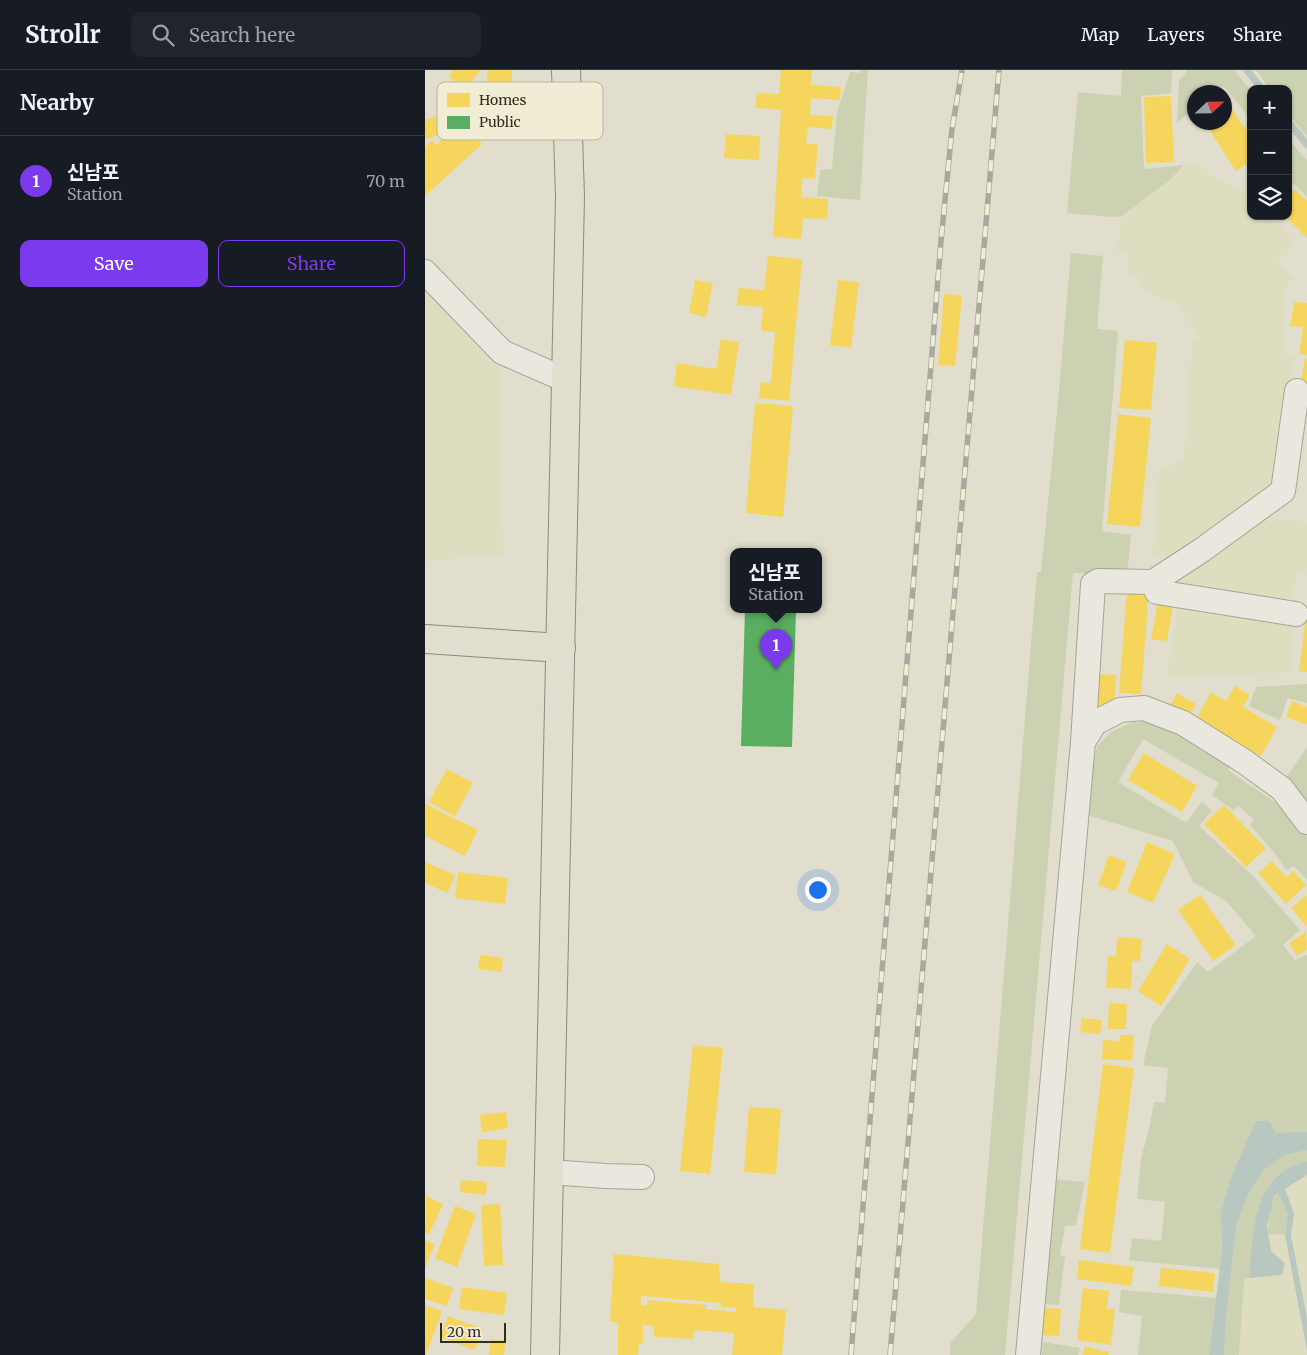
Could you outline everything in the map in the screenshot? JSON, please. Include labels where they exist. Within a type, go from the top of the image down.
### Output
[{"type":"main road","points":[[545,1355],[561,648],[569,197],[568,140]]},
{"type":"main road","points":[[425,639],[561,648]]},
{"type":"street","points":[[425,272],[503,352],[566,380]]},
{"type":"street","points":[[1028,1355],[1083,742],[1093,584],[1098,581],[1153,582],[1202,550],[1283,491],[1297,391]]},
{"type":"street","points":[[1153,582],[1157,592],[1296,614]]},
{"type":"street","points":[[1083,742],[1095,723],[1120,710],[1144,708],[1183,723],[1245,762],[1281,789],[1307,822]]},
{"type":"street","points":[[549,1172],[642,1177]]},
{"type":"shaded area","points":[[1195,161],[1217,180],[1247,192],[1247,220],[1274,220],[1293,239],[1289,250],[1277,262],[1296,280],[1289,281],[1283,300],[1284,354],[1294,357],[1293,384],[1279,481],[1167,566],[1165,554],[1153,554],[1159,473],[1184,459],[1192,343],[1200,339],[1175,303],[1138,288],[1138,276],[1128,273],[1129,252],[1117,252],[1122,216],[1170,180],[1184,165]]},
{"type":"shaded area","points":[[425,281],[499,364],[503,554],[425,561]]},
{"type":"shaded area","points":[[1260,516],[1307,522],[1307,569],[1296,575],[1291,607],[1165,586]]},
{"type":"shaded area","points":[[1178,601],[1295,620],[1289,673],[1167,675]]},
{"type":"shaded area","points":[[1256,1121],[1269,1121],[1276,1133],[1307,1132],[1307,1150],[1284,1155],[1264,1170],[1249,1193],[1237,1222],[1226,1318],[1224,1355],[1209,1355],[1222,1251],[1221,1212],[1231,1177]]},
{"type":"shaded area","points":[[1307,1161],[1307,1175],[1285,1189],[1294,1213],[1291,1235],[1307,1318],[1307,1351],[1285,1235],[1288,1213],[1278,1193],[1274,1196],[1267,1226],[1271,1251],[1285,1263],[1282,1275],[1249,1278],[1253,1234],[1260,1205],[1266,1192],[1274,1180],[1285,1170]]},
{"type":"shaded area","points":[[1307,1175],[1307,1318],[1291,1235],[1294,1213],[1284,1188]]},
{"type":"shaded area","points":[[1268,1234],[1285,1235],[1307,1355],[1239,1355],[1244,1280],[1282,1275],[1271,1251]]},
{"type":"green space","points":[[861,70],[868,70],[860,200],[817,196],[820,170],[832,169],[837,113],[850,72],[861,73]]},
{"type":"green space","points":[[1122,70],[1172,70],[1171,93],[1141,96],[1144,169],[1184,165],[1170,180],[1122,216],[1112,217],[1067,213],[1078,92],[1121,96]]},
{"type":"green space","points":[[1186,70],[1234,70],[1247,86],[1247,115],[1232,96],[1232,85],[1187,85],[1187,115],[1177,123],[1179,80],[1186,74]]},
{"type":"green space","points":[[1256,70],[1307,70],[1307,137],[1292,118],[1292,85],[1267,85]]},
{"type":"green space","points":[[1292,143],[1307,161],[1307,197],[1292,182]]},
{"type":"green space","points":[[1071,253],[1103,256],[1097,329],[1118,331],[1102,531],[1131,535],[1127,576],[1073,573],[1005,1355],[950,1355],[951,1342],[976,1314],[1037,572],[1041,572]]},
{"type":"green space","points":[[1307,684],[1307,703],[1288,698],[1280,720],[1249,706],[1256,687]]},
{"type":"green space","points":[[1154,721],[1180,731],[1232,764],[1228,770],[1276,803],[1307,837],[1307,880],[1294,866],[1286,870],[1273,851],[1250,825],[1254,820],[1239,806],[1233,810],[1212,795],[1219,783],[1143,739],[1118,782],[1186,823],[1202,801],[1212,811],[1199,826],[1252,875],[1300,930],[1283,945],[1295,960],[1307,955],[1307,1132],[1276,1134],[1256,1122],[1231,1177],[1221,1212],[1222,1251],[1220,1269],[1129,1260],[1132,1238],[1161,1241],[1165,1202],[1137,1199],[1141,1159],[1154,1102],[1165,1103],[1168,1068],[1143,1065],[1152,1026],[1197,962],[1208,972],[1256,936],[1226,901],[1193,882],[1173,841],[1084,814],[1097,746],[1111,732],[1131,723]]},
{"type":"green space","points":[[1307,747],[1307,811],[1283,782]]},
{"type":"green space","points":[[1307,1150],[1307,1161],[1286,1169],[1270,1183],[1254,1229],[1249,1278],[1244,1280],[1239,1355],[1224,1355],[1226,1318],[1237,1222],[1249,1193],[1264,1170],[1284,1155]]},
{"type":"green space","points":[[1052,1179],[1085,1182],[1076,1225],[1065,1226],[1060,1255],[1065,1256],[1059,1305],[1040,1304]]},
{"type":"green space","points":[[1278,1193],[1288,1213],[1285,1235],[1268,1234],[1271,1206]]},
{"type":"green space","points":[[1121,1290],[1216,1298],[1209,1355],[1138,1355],[1142,1316],[1119,1312]]},
{"type":"green space","points":[[1043,1342],[1080,1348],[1078,1355],[1042,1355]]},
{"type":"building: Homes","points":[[453,70],[480,70],[472,82],[456,82],[449,77]]},
{"type":"building: Homes","points":[[487,70],[512,70],[512,82],[487,82]]},
{"type":"building: Homes","points":[[781,70],[812,70],[811,85],[841,87],[840,100],[811,98],[810,115],[833,116],[832,129],[808,127],[806,144],[818,144],[815,179],[802,178],[801,197],[828,199],[827,219],[803,218],[801,239],[773,237],[781,110],[755,108],[757,93],[779,94]]},
{"type":"building: Homes","points":[[1171,96],[1174,162],[1146,163],[1144,97]]},
{"type":"building: Homes","points":[[1232,109],[1247,131],[1247,164],[1236,171],[1209,130],[1232,130]]},
{"type":"building: Homes","points":[[436,116],[437,135],[425,139],[425,120]]},
{"type":"building: Homes","points":[[726,134],[760,136],[759,160],[724,158]]},
{"type":"building: Homes","points":[[432,140],[436,145],[442,140],[478,140],[482,144],[425,196],[425,147]]},
{"type":"building: Homes","points":[[1295,189],[1307,201],[1307,238],[1289,220],[1292,220],[1292,192]]},
{"type":"building: Homes","points":[[768,256],[802,259],[789,401],[759,398],[761,382],[771,383],[775,332],[761,331],[763,307],[737,305],[739,288],[764,290]]},
{"type":"building: Homes","points":[[695,280],[713,283],[706,317],[689,313]]},
{"type":"building: Homes","points":[[838,280],[859,282],[851,348],[830,345]]},
{"type":"building: Homes","points":[[944,294],[962,295],[955,366],[938,365]]},
{"type":"building: Homes","points":[[1294,302],[1307,303],[1307,355],[1299,354],[1303,327],[1290,326]]},
{"type":"building: Homes","points":[[721,339],[739,342],[731,395],[674,386],[677,363],[716,369]]},
{"type":"building: Homes","points":[[1125,340],[1157,343],[1151,410],[1119,408]]},
{"type":"building: Homes","points":[[1305,358],[1307,359],[1307,386],[1300,385]]},
{"type":"building: Homes","points":[[755,403],[793,406],[783,517],[746,513]]},
{"type":"building: Homes","points":[[1118,414],[1151,418],[1140,527],[1107,524]]},
{"type":"building: Homes","points":[[1127,589],[1149,591],[1141,694],[1119,693]]},
{"type":"building: Homes","points":[[1159,597],[1174,600],[1167,641],[1151,639]]},
{"type":"building: Homes","points":[[1307,616],[1307,672],[1299,671]]},
{"type":"building: Homes","points":[[1093,674],[1116,675],[1114,709],[1091,708]]},
{"type":"building: Homes","points":[[1235,686],[1250,695],[1243,707],[1277,727],[1261,756],[1220,733],[1194,723],[1211,692],[1226,701]]},
{"type":"building: Homes","points":[[1177,693],[1196,704],[1190,716],[1170,706]]},
{"type":"building: Homes","points":[[1292,701],[1307,707],[1307,725],[1286,717]]},
{"type":"building: Homes","points":[[1144,753],[1197,786],[1182,812],[1128,780]]},
{"type":"building: Homes","points":[[447,769],[473,783],[455,816],[429,802]]},
{"type":"building: Homes","points":[[425,804],[478,830],[465,856],[425,836]]},
{"type":"building: Homes","points":[[1224,805],[1266,848],[1246,867],[1204,824]]},
{"type":"building: Homes","points":[[1147,842],[1175,854],[1153,903],[1127,892]]},
{"type":"building: Homes","points":[[1109,855],[1127,862],[1116,891],[1098,885]]},
{"type":"building: Homes","points":[[1272,861],[1286,877],[1293,871],[1306,885],[1286,904],[1258,873]]},
{"type":"building: Homes","points":[[425,862],[455,875],[448,893],[425,883]]},
{"type":"building: Homes","points":[[458,872],[508,878],[505,904],[455,898]]},
{"type":"building: Homes","points":[[1200,895],[1236,945],[1213,961],[1178,910]]},
{"type":"building: Homes","points":[[1307,895],[1307,927],[1291,908]]},
{"type":"building: Homes","points":[[1306,932],[1307,949],[1297,956],[1289,943]]},
{"type":"building: Homes","points":[[1117,937],[1142,939],[1140,961],[1132,961],[1131,989],[1106,988],[1108,956],[1116,957]]},
{"type":"building: Homes","points":[[1167,944],[1190,959],[1161,1006],[1138,991]]},
{"type":"building: Homes","points":[[480,955],[503,958],[501,972],[478,969]]},
{"type":"building: Homes","points":[[1109,1003],[1127,1004],[1126,1029],[1108,1029]]},
{"type":"building: Homes","points":[[1082,1018],[1102,1020],[1100,1034],[1080,1032]]},
{"type":"building: Homes","points":[[1120,1035],[1134,1035],[1132,1061],[1102,1059],[1103,1040],[1119,1041]]},
{"type":"building: Homes","points":[[693,1045],[723,1048],[710,1174],[680,1171]]},
{"type":"building: Homes","points":[[1103,1064],[1134,1068],[1110,1253],[1080,1249]]},
{"type":"building: Homes","points":[[749,1107],[781,1109],[776,1174],[744,1172]]},
{"type":"building: Homes","points":[[506,1112],[508,1128],[482,1132],[480,1115]]},
{"type":"building: Homes","points":[[478,1139],[507,1140],[505,1167],[477,1166]]},
{"type":"building: Homes","points":[[461,1180],[487,1182],[486,1195],[460,1192]]},
{"type":"building: Homes","points":[[426,1196],[443,1204],[429,1234],[425,1232]]},
{"type":"building: Homes","points":[[500,1204],[503,1265],[484,1266],[481,1205]]},
{"type":"building: Homes","points":[[455,1206],[476,1214],[457,1267],[435,1258]]},
{"type":"building: Homes","points":[[425,1240],[435,1244],[425,1269]]},
{"type":"building: Homes","points":[[614,1254],[719,1264],[720,1282],[754,1284],[753,1307],[786,1310],[782,1355],[732,1355],[734,1333],[694,1330],[693,1339],[654,1337],[654,1326],[643,1325],[643,1344],[639,1344],[638,1355],[618,1355],[618,1322],[610,1322]],"holes":[[[641,1296],[721,1303],[721,1307],[736,1308],[736,1312],[706,1309],[706,1305],[647,1300],[647,1306],[641,1305]]]},
{"type":"building: Homes","points":[[1079,1260],[1134,1267],[1131,1286],[1077,1279]]},
{"type":"building: Homes","points":[[1161,1268],[1215,1273],[1213,1292],[1159,1286]]},
{"type":"building: Homes","points":[[425,1278],[453,1288],[447,1306],[425,1299]]},
{"type":"building: Homes","points":[[462,1287],[507,1293],[504,1315],[459,1309]]},
{"type":"building: Homes","points":[[1083,1288],[1109,1291],[1107,1309],[1115,1309],[1111,1345],[1077,1340]]},
{"type":"building: Homes","points":[[425,1305],[442,1311],[426,1355],[425,1355]]},
{"type":"building: Homes","points":[[1043,1308],[1061,1309],[1059,1336],[1042,1335]]},
{"type":"building: Homes","points":[[448,1316],[483,1329],[475,1350],[440,1337]]},
{"type":"building: Homes","points":[[491,1339],[506,1341],[504,1355],[489,1355]]},
{"type":"building: Homes","points":[[1085,1346],[1109,1352],[1108,1355],[1083,1355]]},
{"type":"building: Public","points":[[745,613],[796,613],[792,747],[741,746]]},
{"type":"waterway","points":[[1247,70],[1259,85]]},
{"type":"waterway","points":[[1292,126],[1307,145]]},
{"type":"railway","points":[[851,1355],[941,241],[952,129],[962,70]]},
{"type":"railway","points":[[890,1355],[999,70]]},
{"type":"place","name":"신남포","points":[[776,670]]}]
